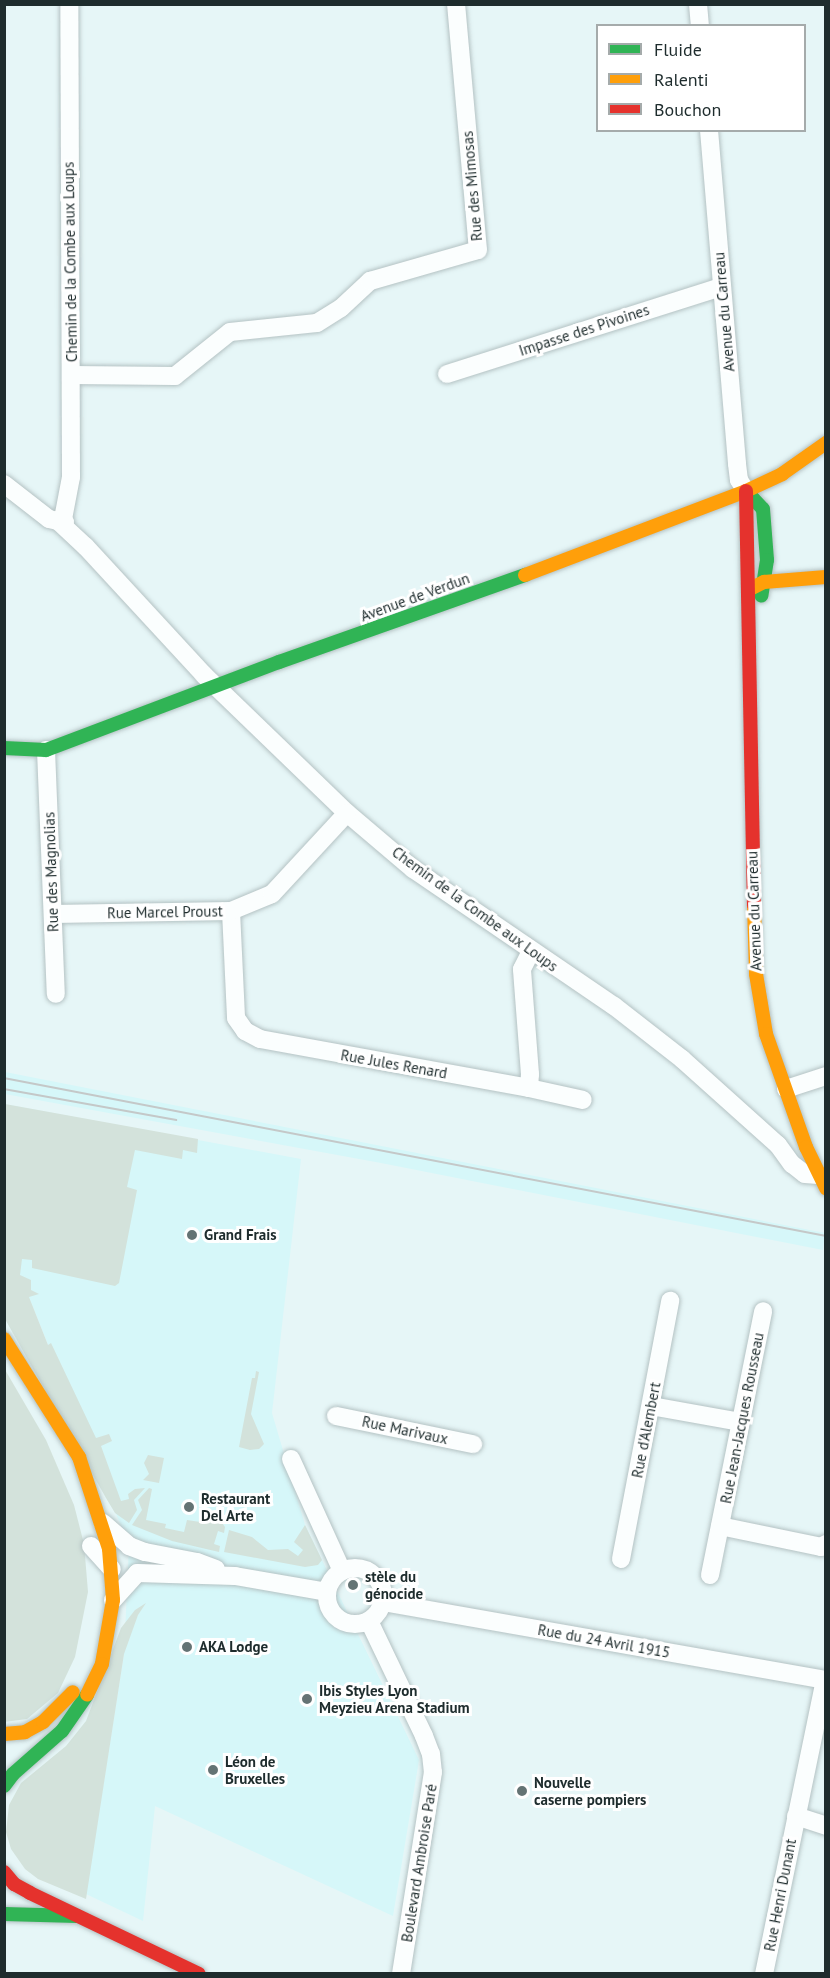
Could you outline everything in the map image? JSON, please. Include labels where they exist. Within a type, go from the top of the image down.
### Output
[{"type":"main road","name":"Avenue de Verdun","points":[[4,748],[37,750],[216,687],[746,491],[782,474],[825,443]]},
{"type":"main road","name":"Avenue du Carreau","points":[[746,491],[763,509],[767,560],[764,582],[750,622]]},
{"type":"main road","name":"Avenue du Carreau","points":[[746,491],[750,622],[751,831],[756,974],[766,1034],[806,1147],[822,1181]]},
{"type":"main road","points":[[749,590],[756,584],[764,582],[825,577]]},
{"type":"main road","points":[[4,743],[37,750]]},
{"type":"main road","points":[[4,1339],[79,1457],[102,1523],[101,1558]]},
{"type":"main road","points":[[4,1357],[57,1449]]},
{"type":"main road","points":[[4,1786],[13,1774],[62,1731],[85,1700],[102,1665],[113,1600],[101,1558],[70,1476]]},
{"type":"main road","points":[[19,1751],[28,1748],[59,1721],[76,1689],[84,1667]]},
{"type":"main road","points":[[4,1734],[25,1732],[43,1722],[76,1689]]},
{"type":"main road","points":[[4,1872],[14,1884],[199,1974]]},
{"type":"main road","points":[[4,1904],[35,1907],[77,1916]]},
{"type":"main road","points":[[4,1914],[77,1916]]},
{"type":"street","name":"Chemin de la Combe aux Loups","points":[[69,4],[71,477],[61,522],[216,687],[347,813],[414,869],[614,1006],[682,1059],[778,1146],[792,1164],[805,1174],[822,1181]]},
{"type":"street","name":"Rue des Mimosas","points":[[71,375],[174,376],[230,332],[317,323],[341,308],[370,281],[478,250],[456,4]]},
{"type":"street","points":[[698,4],[700,24]]},
{"type":"street","name":"Avenue du Carreau","points":[[709,132],[738,480],[746,491]]},
{"type":"street","name":"Impasse des Pivoines","points":[[447,374],[722,287]]},
{"type":"street","points":[[4,484],[49,519],[61,522]]},
{"type":"street","name":"Rue des Magnolias","points":[[37,750],[53,914],[56,994]]},
{"type":"street","name":"Rue Marcel Proust","points":[[53,914],[231,911],[272,894],[347,813]]},
{"type":"street","name":"Rue Jules Renard","points":[[231,911],[236,1018],[245,1031],[260,1039],[583,1100]]},
{"type":"street","points":[[529,1088],[530,1074],[522,969],[531,951]]},
{"type":"street","points":[[786,1089],[825,1076]]},
{"type":"street","points":[[778,1146],[789,1150],[806,1147]]},
{"type":"street","name":"Rue d'Alembert","points":[[621,1559],[670,1301]]},
{"type":"street","name":"Rue Jean-Jacques Rousseau","points":[[710,1575],[763,1311]]},
{"type":"street","points":[[651,1406],[741,1422]]},
{"type":"street","name":"Rue Marivaux","points":[[336,1416],[473,1444]]},
{"type":"street","points":[[291,1459],[342,1570]]},
{"type":"street","points":[[102,1523],[129,1546],[145,1552],[197,1562],[235,1576]]},
{"type":"street","points":[[720,1526],[821,1547],[825,1544]]},
{"type":"street","points":[[101,1558],[129,1546]]},
{"type":"street","points":[[101,1558],[136,1573],[235,1576],[327,1592]]},
{"type":"street","points":[[360,1568],[369,1571],[381,1584],[383,1602],[376,1616],[369,1621],[361,1624],[343,1622],[330,1609],[327,1592],[335,1576],[342,1570],[360,1568]]},
{"type":"street","points":[[113,1600],[136,1573]]},
{"type":"street","name":"Rue du 24 Avril 1915","points":[[383,1602],[825,1680]]},
{"type":"street","name":"Boulevard Ambroise Paré","points":[[369,1621],[424,1736],[431,1754],[433,1772],[401,1974]]},
{"type":"street","name":"Rue Henri Dunant","points":[[764,1974],[825,1680]]},
{"type":"street","name":"Rue Henri Dunant","points":[[796,1816],[825,1827]]},
{"type":"shaded area","points":[[5,1072],[825,1233],[823,1250],[381,1163],[5,1094]]},
{"type":"shaded area","points":[[4,1104],[301,1159],[272,1413],[305,1525],[419,1760],[393,1916],[155,1806],[143,1921],[86,1894],[124,1654],[129,1546],[20,1275]]},
{"type":"shaded area","points":[[5,1104],[198,1139],[197,1153],[183,1150],[182,1159],[135,1150],[127,1187],[137,1190],[119,1283],[115,1286],[32,1268],[32,1260],[22,1259],[20,1275],[31,1280],[31,1290],[39,1294],[29,1297],[48,1345],[51,1343],[96,1438],[109,1434],[112,1441],[101,1446],[121,1501],[129,1499],[128,1494],[135,1489],[145,1488],[134,1500],[137,1510],[129,1523],[115,1513],[5,1319]]},
{"type":"shaded area","points":[[4,1368],[46,1440],[74,1505],[84,1544],[88,1592],[75,1657],[58,1693],[27,1719],[4,1722]]},
{"type":"shaded area","points":[[256,1371],[259,1372],[251,1414],[264,1444],[259,1449],[250,1450],[239,1447],[252,1378],[255,1378]]},
{"type":"shaded area","points":[[148,1455],[164,1458],[159,1483],[143,1480],[149,1474],[144,1463]]},
{"type":"shaded area","points":[[149,1488],[152,1489],[146,1520],[166,1524],[165,1528],[184,1532],[187,1520],[207,1523],[209,1519],[220,1520],[225,1527],[224,1533],[218,1531],[214,1544],[220,1546],[219,1552],[172,1541],[132,1525],[142,1510],[138,1500]]},
{"type":"shaded area","points":[[305,1525],[322,1560],[318,1565],[305,1567],[224,1552],[229,1530],[252,1537],[268,1550],[288,1549],[298,1556],[303,1550],[294,1542]]},
{"type":"shaded area","points":[[146,1603],[138,1615],[124,1654],[86,1899],[38,1879],[25,1869],[11,1849],[6,1832],[9,1805],[21,1783],[66,1746],[86,1721],[121,1628],[135,1610]]},
{"type":"tram line","points":[[4,1078],[826,1236]]},
{"type":"tram line","points":[[4,1089],[176,1120]]},
{"type":"traffic: fast","points":[[747,492],[763,509],[767,560],[761,596]]},
{"type":"traffic: fast","points":[[4,748],[46,750],[279,662],[525,575]]},
{"type":"traffic: fast","points":[[4,1786],[13,1774],[62,1731],[87,1695]]},
{"type":"traffic: fast","points":[[4,1914],[77,1916]]},
{"type":"traffic: slow","points":[[525,575],[746,491],[782,474],[826,443]]},
{"type":"traffic: slow","points":[[750,589],[764,582],[826,577]]},
{"type":"traffic: slow","points":[[754,905],[756,974],[766,1034],[806,1147],[826,1188]]},
{"type":"traffic: slow","points":[[4,1339],[79,1457],[109,1549],[113,1600],[102,1664],[87,1695]]},
{"type":"traffic: slow","points":[[4,1734],[25,1732],[43,1722],[73,1692]]},
{"type":"traffic: jam","points":[[746,491],[754,905]]},
{"type":"traffic: jam","points":[[4,1872],[14,1884],[30,1893],[199,1974]]},
{"type":"place","name":"Grand Frais","points":[[192,1235]]},
{"type":"place","name":"Restaurant Del Arte","points":[[189,1507]]},
{"type":"place","name":"stèle du génocide","points":[[353,1585]]},
{"type":"place","name":"AKA Lodge","points":[[187,1647]]},
{"type":"place","name":"Ibis Styles Lyon Meyzieu Arena Stadium","points":[[307,1699]]},
{"type":"place","name":"Léon de Bruxelles","points":[[213,1770]]},
{"type":"place","name":"Nouvelle caserne pompiers","points":[[522,1791]]}]
